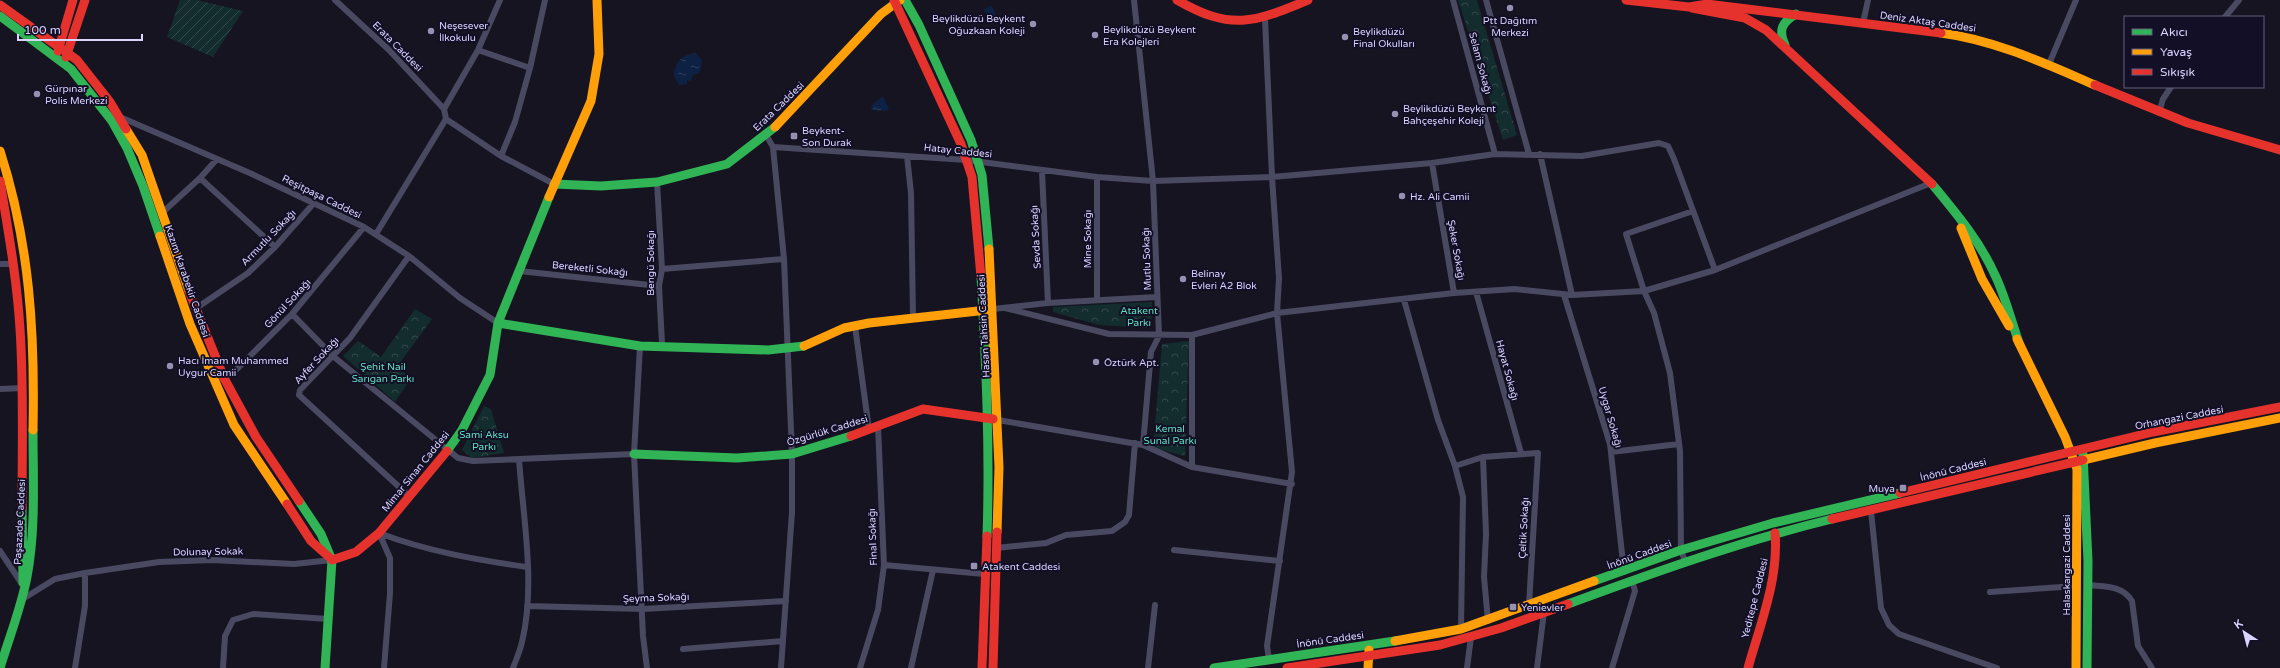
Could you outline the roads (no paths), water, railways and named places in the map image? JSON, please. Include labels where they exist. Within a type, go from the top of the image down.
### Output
[{"type":"street","points":[[59,59],[60,46],[73,0]]},
{"type":"street","points":[[59,59],[69,53],[85,0]]},
{"type":"street","name":"Erata Caddesi","points":[[335,0],[389,50],[444,109]]},
{"type":"street","points":[[376,234],[446,119],[444,109],[478,50],[500,0]]},
{"type":"street","points":[[501,156],[515,122],[530,68],[545,0]]},
{"type":"street","points":[[446,119],[501,156],[554,184],[591,101],[599,54],[597,0]]},
{"type":"street","name":"Hasan Tahsin Caddesi","points":[[905,0],[919,25],[971,140],[982,175],[987,216],[998,420],[999,467],[993,668]]},
{"type":"street","name":"Mutlu Sokağı","points":[[1134,0],[1153,181],[1159,336]]},
{"type":"street","points":[[1177,0],[1208,18],[1241,22],[1265,19],[1308,0]]},
{"type":"street","name":"Selam Sokağı","points":[[1453,0],[1495,154]]},
{"type":"street","points":[[1486,0],[1530,154]]},
{"type":"street","name":"Deniz Aktaş Caddesi","points":[[1626,0],[1651,1],[1689,7],[1707,4],[1744,4],[1796,14],[1957,35],[1984,41],[2049,64],[2159,113],[2280,150]]},
{"type":"street","points":[[1863,23],[1868,0]]},
{"type":"street","points":[[2049,64],[2076,0]]},
{"type":"street","points":[[2226,16],[2239,0]]},
{"type":"street","name":"Erata Caddesi","points":[[554,184],[601,186],[657,182],[727,164],[766,135],[881,14],[897,1]]},
{"type":"street","name":"Hasan Tahsin Caddesi","points":[[897,1],[961,144],[972,177],[977,217],[988,417],[989,467],[984,574],[982,668]]},
{"type":"street","points":[[0,5],[60,46],[86,70],[116,119],[142,155],[195,308],[224,378],[260,443],[321,534],[332,560],[325,668]]},
{"type":"street","points":[[1689,7],[1706,12],[1732,14],[1746,18],[1766,30],[1796,56]]},
{"type":"street","points":[[1796,14],[1784,21],[1780,30],[1787,47],[1931,183],[1953,208],[1989,263],[2000,286],[2020,343]]},
{"type":"street","name":"Kazım Karabekir Caddesi","points":[[0,16],[59,59],[82,81],[116,119],[143,186],[190,324],[234,425],[312,541],[332,560]]},
{"type":"street","points":[[1265,19],[1272,177],[1279,278],[1277,313],[1292,484],[1267,646],[1269,664]]},
{"type":"street","points":[[478,50],[530,68]]},
{"type":"street","points":[[2159,113],[2163,99],[2170,88]]},
{"type":"street","name":"Reşitpaşa Caddesi","points":[[116,119],[178,140],[364,227],[409,256],[460,298],[498,324]]},
{"type":"street","points":[[766,135],[773,147],[784,258],[792,454],[792,512],[781,668]]},
{"type":"street","name":"Hatay Caddesi","points":[[773,147],[966,160],[1042,171],[1153,181],[1272,177],[1432,163],[1495,154],[1582,156],[1659,143],[1668,146],[1693,211]]},
{"type":"street","name":"Paşazade Caddesi","points":[[0,151],[13,194],[26,266],[31,325],[33,389],[30,563],[24,586]]},
{"type":"street","points":[[1540,154],[1572,296]]},
{"type":"street","points":[[907,156],[911,193],[913,317]]},
{"type":"street","points":[[163,212],[200,178],[217,159]]},
{"type":"street","name":"Şeker Sokağı","points":[[1432,163],[1454,293]]},
{"type":"street","name":"Sevda Sokağı","points":[[1042,171],[1048,303]]},
{"type":"street","name":"Mine Sokağı","points":[[1097,177],[1098,300]]},
{"type":"street","points":[[200,178],[275,247]]},
{"type":"street","name":"Paşazade Caddesi","points":[[0,181],[14,264],[23,388],[21,572],[24,586]]},
{"type":"street","name":"Bengü Sokağı","points":[[657,182],[662,269],[659,286],[662,344]]},
{"type":"street","points":[[1005,308],[1109,334],[1192,336],[1277,313],[1404,300],[1454,293],[1515,289],[1572,296],[1644,291],[1715,270],[1931,183]]},
{"type":"street","name":"Mimar Sinan Caddesi","points":[[332,560],[356,552],[378,534],[448,450],[462,430],[490,375],[498,324],[554,184]]},
{"type":"street","name":"Armutlu Sokağı","points":[[195,308],[248,273],[275,247],[314,203]]},
{"type":"street","points":[[1953,208],[1982,279],[2020,343],[2075,461]]},
{"type":"street","points":[[1685,561],[1682,550],[1679,444],[1670,373],[1654,313],[1644,291],[1626,234],[1693,211],[1715,270]]},
{"type":"street","name":"Gönül Sokağı","points":[[215,382],[237,369],[292,314],[364,227]]},
{"type":"street","name":"Ayfer Sokağı","points":[[409,256],[350,338],[334,357],[300,390],[299,394],[409,496]]},
{"type":"street","points":[[662,269],[784,258]]},
{"type":"street","points":[[0,264],[26,266]]},
{"type":"street","name":"Bereketli Sokağı","points":[[519,271],[659,286]]},
{"type":"street","name":"Hayat Sokağı","points":[[1476,292],[1520,453]]},
{"type":"street","name":"Uygar Sokağı","points":[[1564,295],[1611,452],[1624,572]]},
{"type":"street","points":[[498,324],[640,346],[662,344],[716,349],[788,349],[814,342],[855,326],[913,317],[1048,303],[1157,297]]},
{"type":"street","points":[[1404,300],[1438,420],[1455,466],[1462,496],[1461,629]]},
{"type":"street","points":[[292,314],[334,357],[458,458],[473,461],[634,454]]},
{"type":"street","name":"Final Sokağı","points":[[855,326],[873,428],[884,565],[878,610],[860,668]]},
{"type":"street","points":[[1143,445],[1151,352],[1159,336]]},
{"type":"street","points":[[1192,336],[1192,467]]},
{"type":"street","points":[[640,346],[634,454],[643,609],[643,636],[646,668]]},
{"type":"street","points":[[0,389],[33,389]]},
{"type":"street","points":[[2278,407],[2278,418]]},
{"type":"street","name":"Orhangazi Caddesi","points":[[2071,452],[2153,432],[2199,425],[2278,407]]},
{"type":"street","name":"Özgürlük Caddesi","points":[[634,454],[737,458],[792,454],[873,428],[923,409],[988,417],[998,420]]},
{"type":"street","points":[[2236,417],[2237,427]]},
{"type":"street","name":"Orhangazi Caddesi","points":[[1287,668],[1440,645],[1471,637],[1740,543],[2075,461],[2278,418]]},
{"type":"street","points":[[998,420],[1135,443],[1143,445],[1192,467],[1292,484]]},
{"type":"street","points":[[2199,425],[2200,435]]},
{"type":"street","points":[[2153,432],[2155,443]]},
{"type":"street","points":[[996,548],[1046,543],[1060,537],[1112,531],[1118,528],[1129,515],[1130,479],[1135,443]]},
{"type":"street","points":[[1611,452],[1679,444]]},
{"type":"street","points":[[2082,449],[2085,459],[2088,585],[2087,668]]},
{"type":"street","name":"İnönü Caddesi","points":[[1214,668],[1269,664],[1461,629],[1488,621],[1682,550],[1818,512],[2071,452]]},
{"type":"street","points":[[1455,466],[1483,457],[1520,453]]},
{"type":"street","name":"Çeltik Sokağı","points":[[1520,453],[1538,453],[1529,605]]},
{"type":"street","points":[[1483,457],[1486,534],[1484,577],[1488,621]]},
{"type":"street","points":[[513,668],[522,642],[528,606],[527,566],[519,459]]},
{"type":"street","name":"Halaskargazi Caddesi","points":[[2075,461],[2077,586],[2076,668]]},
{"type":"street","points":[[1943,482],[1946,493]]},
{"type":"street","points":[[1870,500],[1881,608],[1889,625],[1899,634],[1998,668]]},
{"type":"street","points":[[1818,512],[1820,523]]},
{"type":"street","points":[[378,534],[408,544],[484,560],[527,566]]},
{"type":"street","points":[[378,534],[390,558],[390,593],[384,668]]},
{"type":"street","points":[[1738,534],[1740,543]]},
{"type":"street","name":"Yeditepe Caddesi","points":[[1748,668],[1768,596],[1778,550],[1775,534]]},
{"type":"street","points":[[1174,550],[1280,561]]},
{"type":"street","points":[[0,551],[24,586],[1,661]]},
{"type":"street","name":"Dolunay Sokak","points":[[20,601],[55,579],[159,562],[235,560],[294,564],[332,560]]},
{"type":"street","points":[[884,565],[984,574]]},
{"type":"street","points":[[911,668],[933,570]]},
{"type":"street","points":[[75,668],[85,606],[85,573]]},
{"type":"street","points":[[1612,668],[1635,591],[1632,580]]},
{"type":"street","points":[[1990,592],[2088,585],[2123,590],[2132,602],[2138,646],[2152,668]]},
{"type":"street","name":"Şeyma Sokağı","points":[[528,606],[643,609],[786,601]]},
{"type":"street","points":[[1148,668],[1155,605]]},
{"type":"street","points":[[1529,605],[1532,616]]},
{"type":"street","points":[[1537,668],[1544,612]]},
{"type":"street","points":[[223,668],[225,636],[233,620],[253,614],[328,619]]},
{"type":"street","points":[[1467,668],[1471,637]]},
{"type":"street","points":[[683,649],[783,641]]},
{"type":"street","points":[[1368,668],[1370,655],[1369,645]]},
{"type":"water","points":[[992,6],[998,20],[990,24],[984,9]]},
{"type":"water","points":[[695,53],[702,60],[700,72],[692,76],[691,81],[687,80],[687,84],[679,85],[674,76],[677,63],[683,57]]},
{"type":"water","points":[[883,96],[889,109],[886,111],[872,110],[871,106]]},
{"type":"place","name":"Ptt Dağıtım Merkezi","points":[[1510,8]]},
{"type":"place","name":"Beylikdüzü Beykent Oğuzkaan Koleji","points":[[1033,24]]},
{"type":"place","name":"Neşesever İlkokulu","points":[[431,31]]},
{"type":"place","name":"Beylikdüzü Beykent Era Kolejleri","points":[[1095,35]]},
{"type":"place","name":"Beylikdüzü Final Okulları","points":[[1345,37]]},
{"type":"place","name":"Gürpınar Polis Merkezi","points":[[37,94]]},
{"type":"place","name":"Beylikdüzü Beykent Bahçeşehir Koleji","points":[[1395,114]]},
{"type":"place","name":"Beykent- Son Durak","points":[[794,136]]},
{"type":"place","name":"Hz. Ali Camii","points":[[1402,196]]},
{"type":"place","name":"Belinay Evleri A2 Blok","points":[[1183,279]]},
{"type":"place","name":"Öztürk Apt.","points":[[1096,362]]},
{"type":"place","name":"Hacı İmam Muhammed Uygur Camii","points":[[170,366]]},
{"type":"place","name":"Muya","points":[[1903,488]]},
{"type":"place","name":"Atakent Caddesi","points":[[974,566]]},
{"type":"place","name":"Yenievler","points":[[1513,607]]},
{"type":"park label","name":"Atakent Parkı","points":[[1139,316]]},
{"type":"park label","name":"Şehit Nail Sarıgan Parkı","points":[[383,372]]},
{"type":"park label","name":"Kemal Sunal Parkı","points":[[1170,434]]},
{"type":"park label","name":"Sami Aksu Parkı","points":[[484,440]]}]
